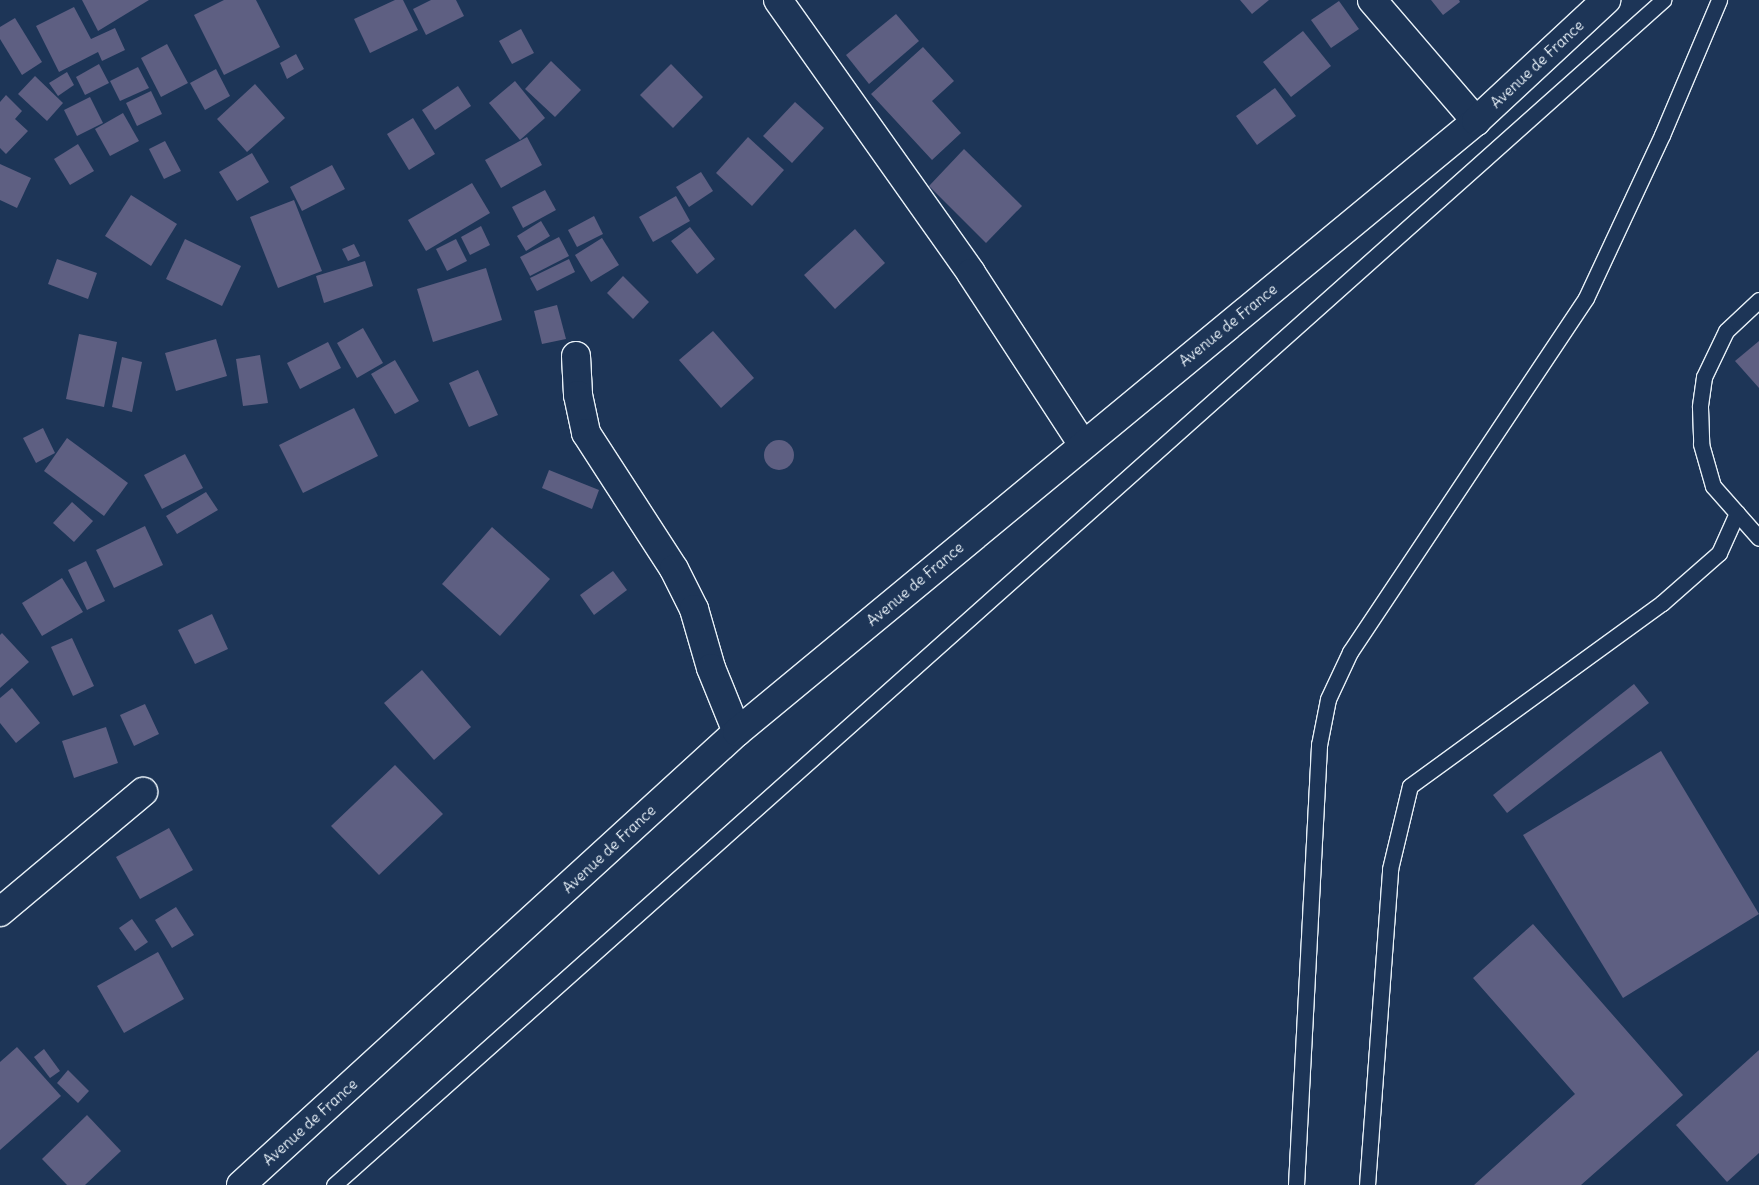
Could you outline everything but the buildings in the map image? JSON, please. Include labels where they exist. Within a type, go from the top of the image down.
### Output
[{"type":"street","points":[[778,0],[972,273],[1083,445]]},
{"type":"street","points":[[1372,0],[1476,121]]},
{"type":"street","name":"Avenue de France","points":[[240,1185],[737,732],[1476,121],[1606,0]]},
{"type":"street","points":[[576,356],[578,395],[586,433],[674,569],[694,609],[711,668],[737,732]]},
{"type":"street","points":[[0,912],[142,792]]},
{"type":"lane","points":[[334,1185],[1663,0]]},
{"type":"lane","points":[[1296,1185],[1319,745],[1328,699],[1350,652],[1586,298],[1662,135],[1719,0]]},
{"type":"lane","points":[[1759,300],[1726,332],[1704,377],[1700,407],[1701,444],[1713,486],[1759,538]]},
{"type":"lane","points":[[1367,1185],[1390,869],[1410,786],[1662,603],[1719,554],[1737,513]]}]
